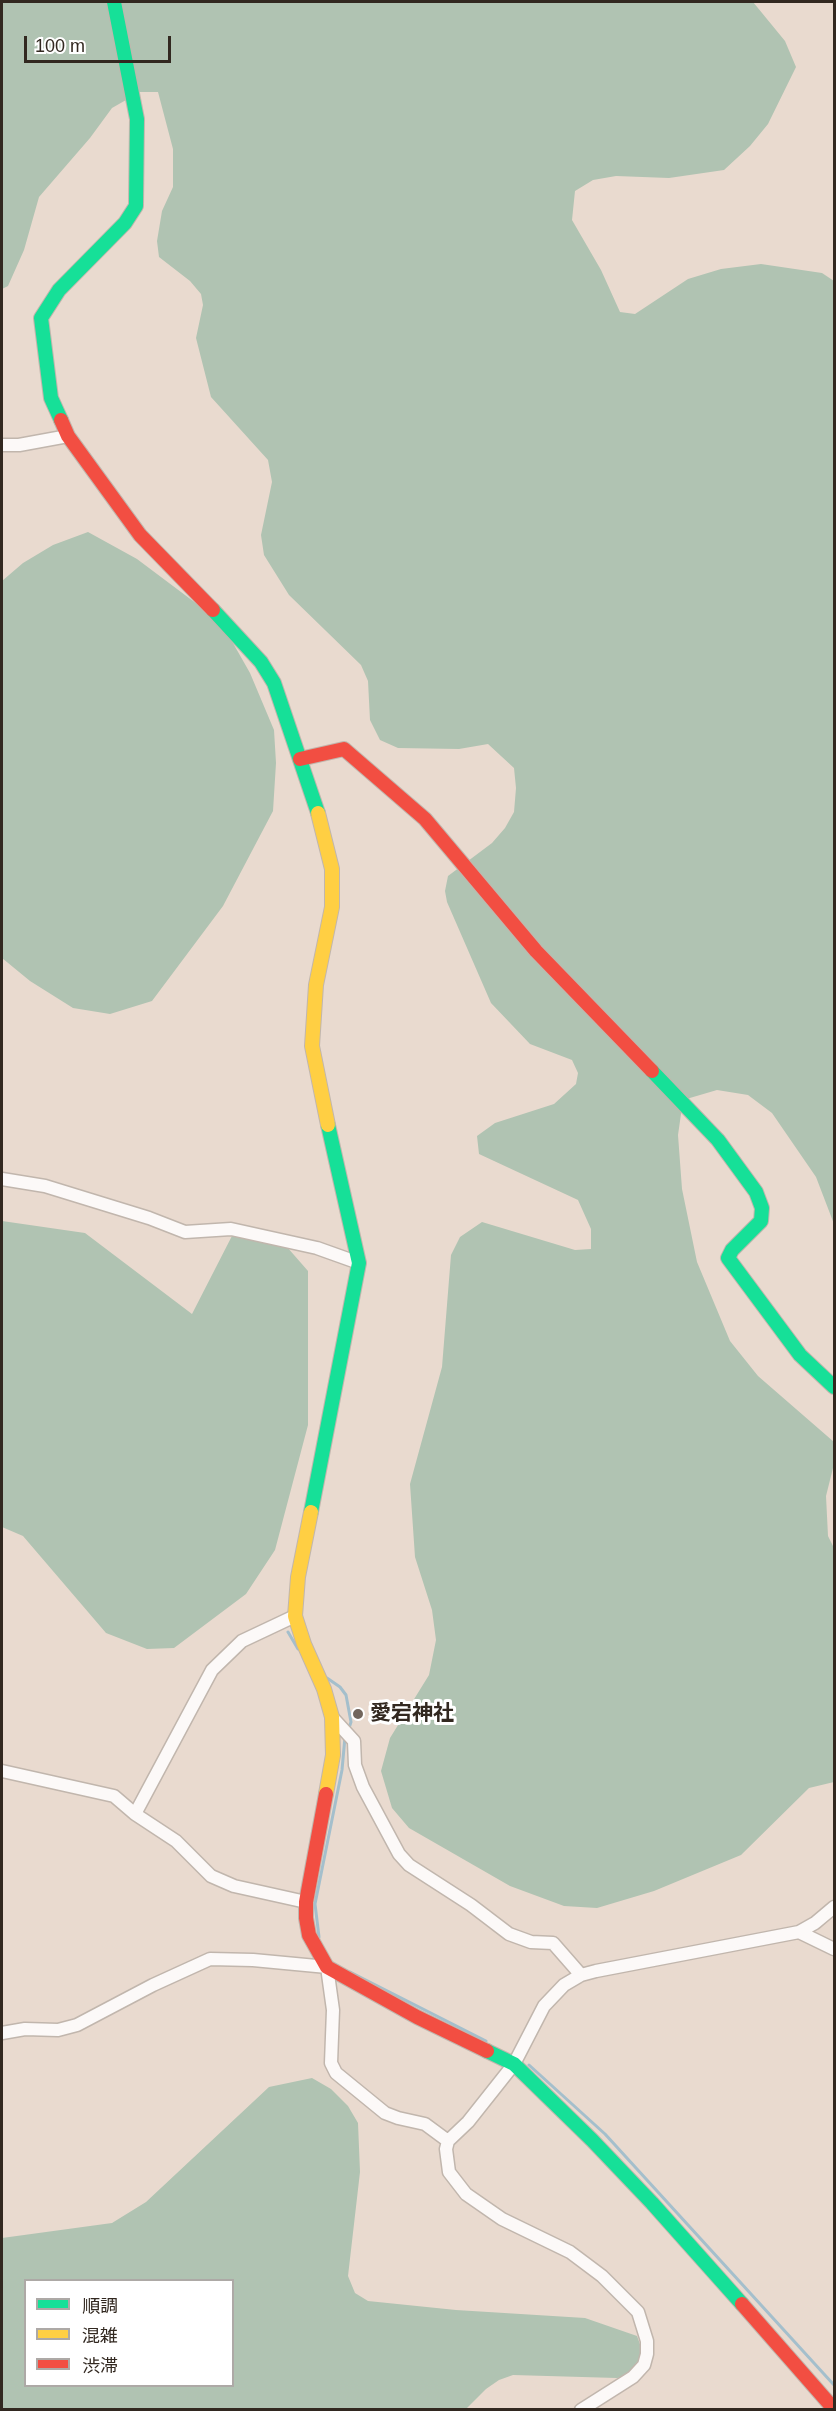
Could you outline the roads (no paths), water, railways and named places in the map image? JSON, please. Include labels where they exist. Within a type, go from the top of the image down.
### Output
[{"type":"street","points":[[114,2],[137,119],[136,206],[125,224],[59,290],[41,318],[51,398],[68,436],[140,535],[261,662],[274,682],[329,852],[333,885],[332,907],[316,985],[312,1046],[316,1074],[359,1263],[298,1578],[295,1616],[304,1644],[324,1689],[332,1717],[333,1755],[306,1902],[309,1935],[327,1967],[333,2010],[331,2063],[336,2073],[386,2113],[425,2124],[448,2141]]},
{"type":"street","points":[[2,445],[19,445],[68,436]]},
{"type":"street","points":[[300,759],[344,749],[425,819],[536,951],[718,1140],[756,1192],[762,1208],[761,1221],[732,1250],[728,1258],[800,1355],[834,1387]]},
{"type":"street","points":[[2,1179],[45,1186],[149,1218],[185,1232],[231,1229],[317,1248],[359,1263]]},
{"type":"street","points":[[135,1814],[212,1670],[242,1641],[295,1616]]},
{"type":"street","points":[[332,1717],[354,1741],[355,1765],[363,1787],[399,1854],[409,1865],[471,1905],[508,1934],[531,1942],[553,1943],[580,1975]]},
{"type":"street","points":[[2,1771],[114,1796],[135,1814],[176,1841],[211,1876],[234,1886],[306,1902]]},
{"type":"street","points":[[581,2409],[633,2377],[644,2365],[647,2341],[638,2312],[602,2276],[570,2252],[502,2220],[466,2194],[449,2172],[446,2149],[448,2141],[468,2121],[514,2064],[544,2006],[555,1992],[580,1975],[616,1966],[799,1932],[815,1923],[834,1907]]},
{"type":"street","points":[[799,1932],[834,1949]]},
{"type":"street","points":[[2,2033],[25,2029],[57,2030],[77,2025],[153,1985],[210,1959],[253,1960],[327,1967],[417,2017],[514,2064],[645,2195],[834,2409]]},
{"type":"waterway","points":[[288,1632],[298,1649]]},
{"type":"waterway","points":[[327,1678],[340,1687],[346,1695],[351,1722],[349,1728]]},
{"type":"waterway","points":[[319,1937],[315,1904],[342,1770],[345,1737]]},
{"type":"waterway","points":[[350,1972],[486,2041]]},
{"type":"waterway","points":[[529,2065],[605,2134],[834,2385]]},
{"type":"place","name":"愛宕神社","points":[[358,1714]]}]
